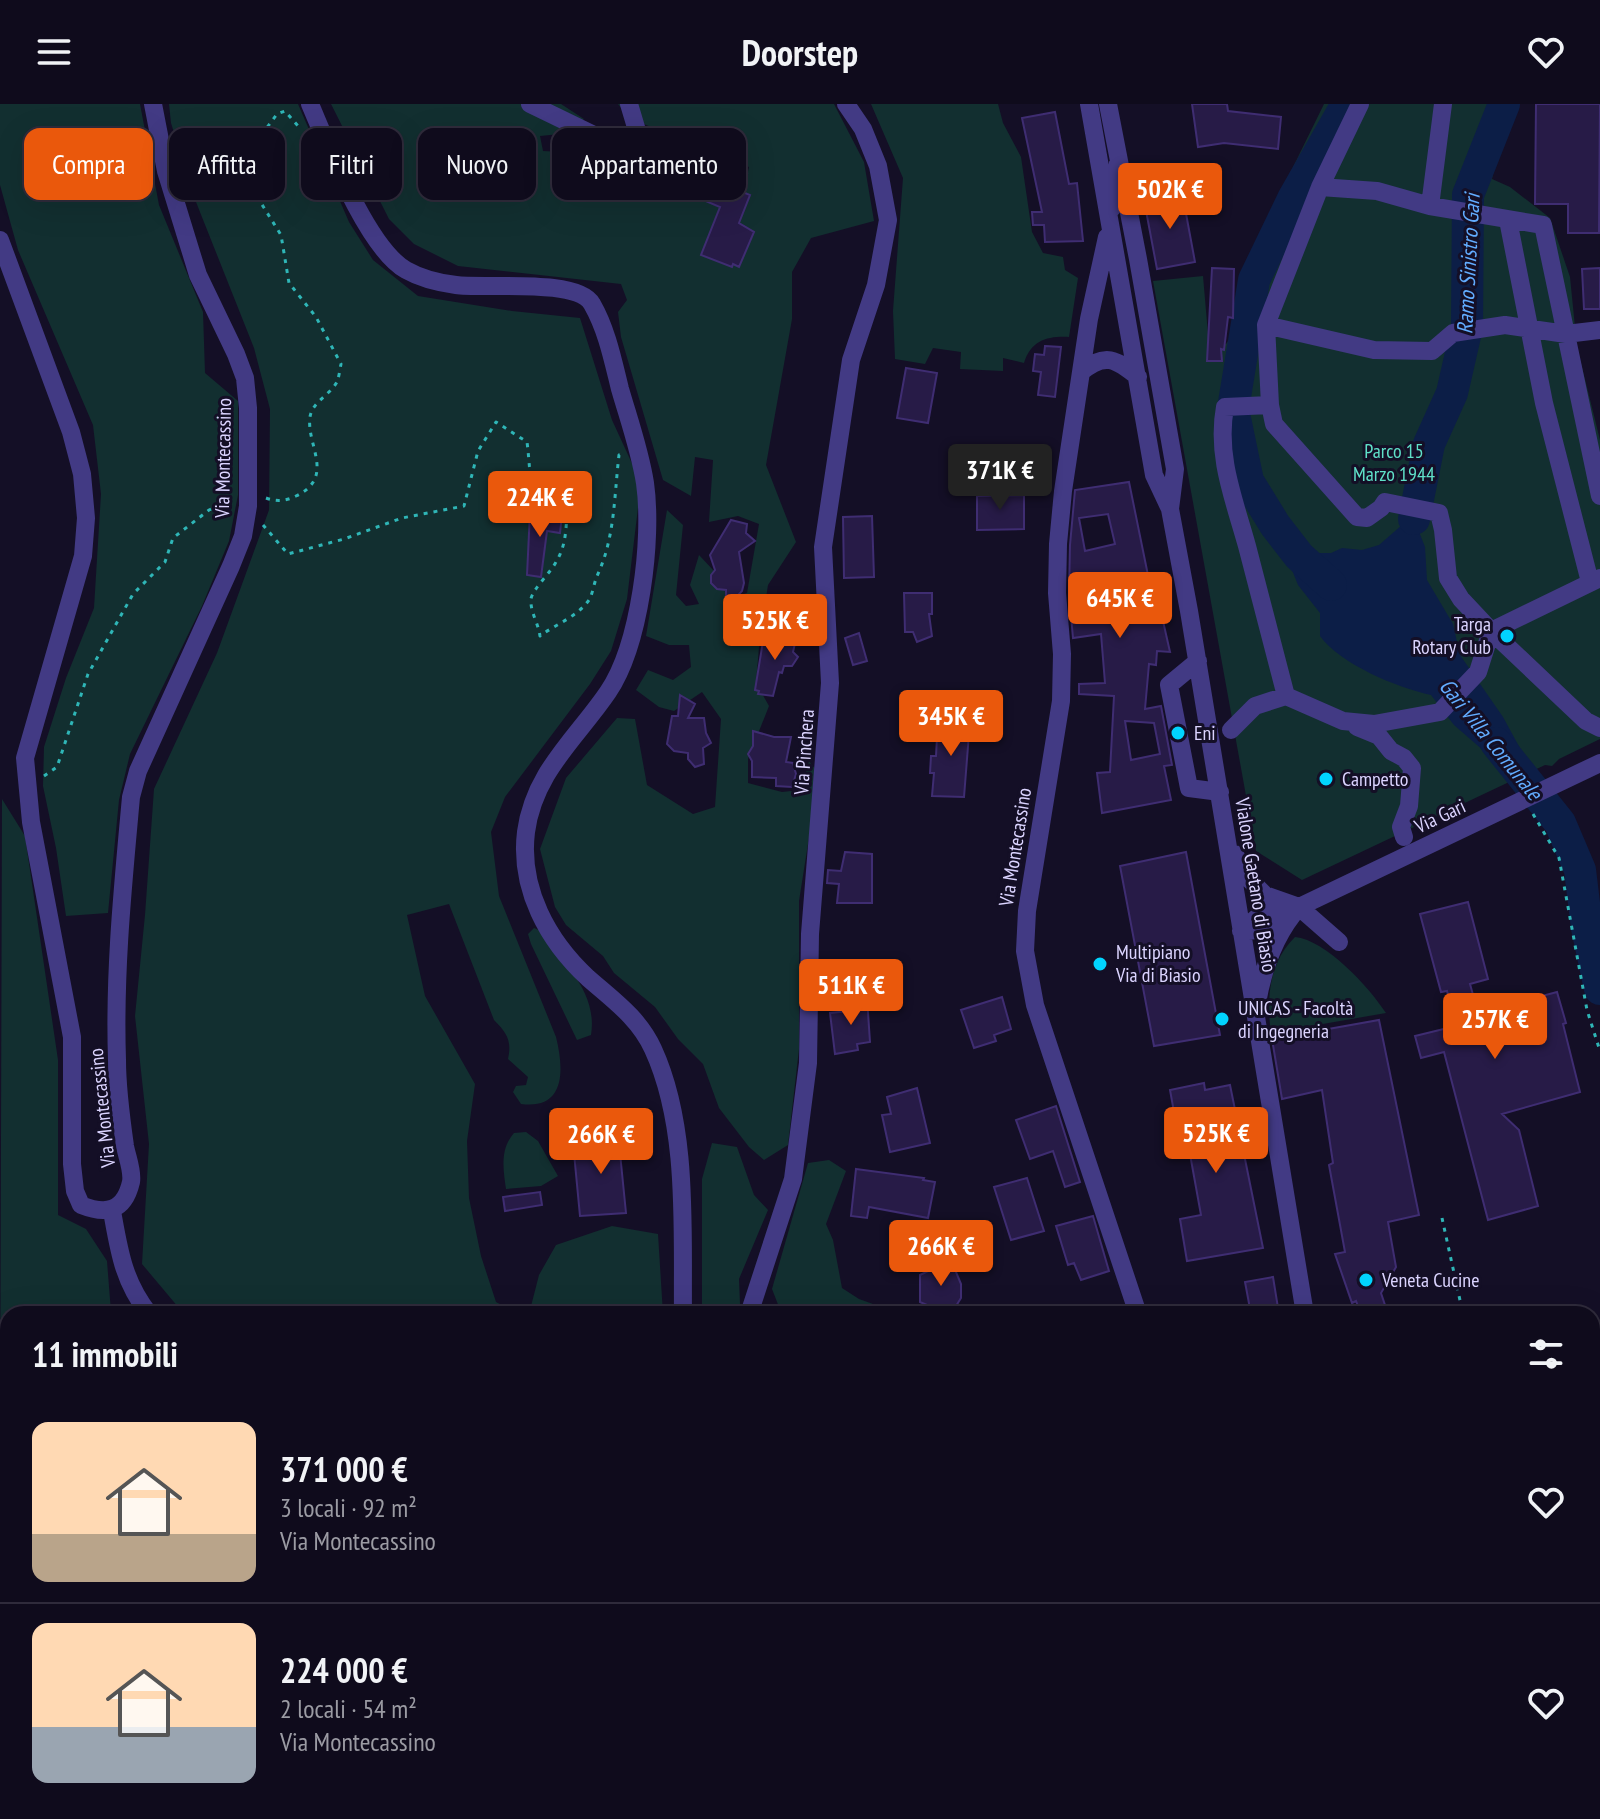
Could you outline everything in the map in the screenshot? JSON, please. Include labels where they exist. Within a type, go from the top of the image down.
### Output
[{"type":"street","name":"Via Montecassino","points":[[0,240],[71,432],[82,474],[86,518],[83,556],[25,758],[27,788],[72,1037],[72,1164],[75,1191],[81,1205],[99,1212],[112,1211],[125,1198],[132,1179],[125,1146],[117,1064],[116,979],[131,797],[144,758],[243,536],[248,500],[245,378],[198,275],[166,171],[153,104]]},
{"type":"street","points":[[310,104],[320,128]]},
{"type":"street","points":[[530,104],[625,150],[638,134],[629,104]]},
{"type":"street","name":"Via Pinchera","points":[[752,1306],[793,1179],[807,1077],[810,934],[830,683],[823,547],[851,360],[876,285],[888,220],[878,166],[863,129],[846,104]]},
{"type":"street","points":[[1089,104],[1109,227]]},
{"type":"street","name":"Vialone Gaetano di Biasio","points":[[1108,104],[1175,469],[1170,509]]},
{"type":"street","points":[[1360,104],[1320,187],[1266,325],[1262,405],[1274,424],[1357,517],[1367,518],[1385,502],[1439,513],[1448,578],[1461,599],[1586,721],[1600,728]]},
{"type":"street","points":[[1430,206],[1443,104]]},
{"type":"street","name":"Via Montecassino","points":[[1118,163],[1108,258],[1081,372],[1058,544],[1061,701],[1029,896],[1025,951],[1035,1005],[1135,1306]]},
{"type":"street","points":[[1320,187],[1377,191],[1430,206],[1543,225],[1600,496]]},
{"type":"street","points":[[354,200],[384,252],[405,270],[456,285],[555,288],[577,292],[590,299],[607,340],[644,478],[648,508],[640,602],[629,649],[609,691],[555,758],[535,798],[526,834],[528,869],[535,905],[558,946],[639,1025],[660,1067],[677,1140],[683,1306]]},
{"type":"street","points":[[1343,721],[1374,724],[1440,712],[1478,672],[1491,631],[1595,580],[1544,403],[1508,220]]},
{"type":"street","points":[[1108,258],[1138,259]]},
{"type":"street","name":"Vialone Gaetano di Biasio","points":[[1108,258],[1138,377],[1154,475],[1170,509],[1220,792],[1304,1306]]},
{"type":"street","points":[[1266,325],[1374,350],[1432,351],[1453,333],[1505,325],[1566,334],[1600,330]]},
{"type":"street","points":[[1081,372],[1093,362],[1109,359],[1117,361],[1138,377]]},
{"type":"street","points":[[1262,405],[1225,407],[1221,427],[1224,462],[1286,696]]},
{"type":"street","points":[[1198,661],[1169,685],[1189,788],[1220,792]]},
{"type":"street","points":[[1231,730],[1255,706],[1286,696],[1379,736],[1391,751],[1404,758],[1412,768],[1409,806],[1401,827],[1404,837]]},
{"type":"street","name":"Via Gari","points":[[1241,931],[1267,909],[1294,912],[1600,763]]},
{"type":"street","points":[[1227,837],[1243,873],[1265,895],[1339,942]]},
{"type":"street","points":[[1255,1018],[1265,965],[1294,912]]},
{"type":"street","points":[[112,1211],[123,1267],[132,1293],[143,1306]]},
{"type":"path","points":[[27,788],[57,767],[88,674],[133,594],[165,562],[173,538],[209,510],[248,500],[277,502],[293,497],[312,484],[317,472],[310,416],[337,383],[341,364],[314,314],[289,283],[281,235],[248,175],[254,145],[277,114],[285,111],[301,129]]},
{"type":"path","points":[[248,500],[288,554],[344,539],[402,518],[464,506],[478,451],[496,422],[527,442],[533,488],[546,506],[567,512],[566,540],[558,560],[531,594],[531,611],[538,620],[540,636],[567,620],[589,599],[606,558],[611,536],[619,455],[636,446]]},
{"type":"path","points":[[1527,799],[1559,858],[1587,1010],[1600,1051]]},
{"type":"path","points":[[1442,1218],[1461,1306]]},
{"type":"green space","points":[[0,104],[140,104],[145,128],[24,128],[24,200],[153,200],[153,173],[159,205],[203,312],[205,373],[238,401],[238,495],[229,541],[202,606],[130,754],[119,800],[108,913],[66,916],[43,786],[44,747],[66,678],[94,608],[101,494],[93,425],[18,250],[0,185]]},
{"type":"green space","points":[[169,104],[298,104],[308,128],[301,128],[301,200],[339,200],[349,222],[373,260],[418,296],[580,318],[612,420],[641,483],[627,599],[611,651],[505,797],[491,832],[499,896],[559,1049],[558,1085],[547,1101],[521,1104],[513,1092],[516,1086],[526,1085],[528,1077],[508,1059],[507,1038],[494,1020],[449,904],[407,915],[425,996],[475,1084],[467,1141],[469,1198],[481,1256],[496,1302],[504,1306],[177,1306],[142,1264],[149,1144],[135,1016],[154,789],[217,653],[269,510],[270,409],[254,348],[195,200],[285,200],[285,128],[173,128]]},
{"type":"green space","points":[[331,104],[561,104],[584,119],[575,128],[552,128],[552,135],[540,136],[543,151],[552,152],[552,200],[746,200],[749,167],[746,166],[746,128],[653,128],[629,118],[618,104],[834,104],[864,162],[874,221],[811,238],[792,272],[792,319],[766,465],[796,542],[768,585],[756,683],[769,706],[748,759],[748,783],[782,792],[801,790],[809,761],[819,774],[799,901],[799,1049],[788,1145],[764,1160],[749,1147],[719,1108],[703,1064],[678,1039],[655,1007],[614,973],[603,956],[566,925],[555,907],[540,849],[566,778],[617,718],[635,719],[647,785],[693,814],[715,807],[721,719],[702,692],[674,711],[659,707],[636,690],[648,670],[673,680],[691,667],[689,645],[669,645],[646,636],[667,510],[683,525],[676,595],[686,606],[699,604],[690,585],[699,555],[714,571],[729,599],[747,593],[759,524],[738,516],[709,522],[713,460],[695,457],[691,496],[663,480],[621,337],[618,312],[627,300],[621,284],[458,266],[414,244],[389,219],[379,200],[402,200],[402,128],[343,128]]},
{"type":"green space","points":[[871,104],[998,104],[1003,123],[1021,157],[1032,232],[1043,253],[1063,257],[1065,270],[1078,278],[1069,337],[1041,341],[1031,349],[1024,363],[1003,358],[1003,371],[960,369],[961,352],[933,348],[925,364],[895,359],[893,311],[903,178]]},
{"type":"green space","name":"Parco 15 Marzo 1944","points":[[1324,104],[1505,104],[1505,119],[1492,179],[1510,187],[1550,218],[1570,277],[1577,347],[1600,440],[1600,739],[1559,759],[1552,766],[1545,765],[1302,880],[1256,851],[1153,281],[1203,276],[1208,334],[1213,343],[1226,344],[1237,328],[1242,271]]},
{"type":"green space","points":[[2,799],[25,836],[58,1060],[58,1215],[86,1229],[107,1261],[111,1306],[1,1306]]},
{"type":"green space","points":[[534,928],[568,966],[584,991],[592,1019],[591,1035],[577,1040],[531,944],[528,934]]},
{"type":"green space","points":[[1295,937],[1320,946],[1346,966],[1386,1013],[1271,1033],[1271,982],[1280,958]]},
{"type":"green space","points":[[526,1132],[538,1141],[558,1176],[541,1186],[506,1189],[506,1146],[514,1133]]},
{"type":"green space","points":[[712,1143],[737,1147],[754,1195],[768,1210],[739,1279],[739,1306],[702,1306],[702,1179]]},
{"type":"green space","points":[[829,1160],[846,1171],[826,1224],[833,1240],[842,1288],[879,1306],[779,1306],[772,1289],[808,1163]]},
{"type":"green space","points":[[612,1226],[658,1234],[662,1306],[531,1306],[539,1275],[556,1245]]},
{"type":"water","points":[[1410,518],[1414,519],[1425,547],[1427,580],[1453,624],[1460,655],[1503,717],[1527,761],[1528,769],[1523,776],[1517,778],[1505,772],[1454,725],[1431,695],[1403,687],[1355,665],[1320,636],[1320,613],[1298,585],[1292,570],[1299,556],[1331,553],[1342,548],[1362,550],[1379,545]]},
{"type":"building","points":[[1192,104],[1227,104],[1228,111],[1281,117],[1278,149],[1224,143],[1198,147]]},
{"type":"building","points":[[1536,104],[1600,104],[1599,233],[1568,233],[1568,204],[1535,204]]},
{"type":"building","points":[[1055,112],[1069,184],[1077,183],[1083,241],[1045,242],[1044,225],[1033,225],[1032,212],[1042,212],[1022,118]]},
{"type":"building","points":[[1182,192],[1195,262],[1157,269],[1144,200]]},
{"type":"building","points":[[746,193],[750,195],[739,223],[754,232],[739,267],[701,255],[720,207],[703,200],[746,200]]},
{"type":"building","points":[[1212,268],[1234,269],[1233,318],[1228,317],[1224,350],[1221,349],[1222,361],[1207,361]]},
{"type":"building","points":[[1600,268],[1600,309],[1584,309],[1582,269]]},
{"type":"building","points":[[1045,346],[1061,347],[1055,397],[1038,395],[1041,372],[1033,371],[1035,354],[1044,355]]},
{"type":"building","points":[[906,368],[937,373],[928,423],[897,418]]},
{"type":"building","points":[[1129,482],[1155,622],[1163,621],[1170,652],[1157,651],[1156,665],[1149,664],[1145,709],[1161,706],[1172,765],[1164,766],[1171,800],[1102,813],[1097,773],[1110,772],[1114,696],[1079,694],[1079,684],[1105,683],[1101,634],[1073,638],[1069,593],[1075,490]],"holes":[[[1108,514],[1115,544],[1085,551],[1079,518]],[[1125,721],[1154,723],[1160,754],[1131,760]]]},
{"type":"building","points":[[1024,495],[1024,529],[977,530],[977,496]]},
{"type":"building","points":[[530,512],[562,515],[560,533],[547,531],[541,577],[527,575]]},
{"type":"building","points":[[872,516],[874,577],[844,578],[843,517]]},
{"type":"building","points":[[731,520],[747,524],[746,533],[755,541],[739,552],[744,583],[742,591],[726,608],[726,590],[717,589],[711,583],[715,570],[710,555]]},
{"type":"building","points":[[904,593],[932,593],[932,614],[929,614],[932,636],[917,642],[913,632],[905,632]]},
{"type":"building","points":[[780,630],[793,631],[796,639],[793,652],[798,657],[792,666],[784,666],[782,673],[779,672],[773,696],[758,694],[759,691],[755,690],[763,641],[778,643]]},
{"type":"building","points":[[859,633],[867,661],[853,665],[845,638]]},
{"type":"building","points":[[680,695],[695,704],[688,718],[704,718],[711,743],[703,748],[704,764],[695,767],[688,759],[688,753],[674,751],[667,744],[672,716],[678,716]]},
{"type":"building","points":[[938,719],[970,721],[964,797],[932,796],[934,773],[930,773],[931,756],[936,756]]},
{"type":"building","points":[[753,731],[774,737],[791,737],[786,762],[793,763],[796,774],[792,787],[776,786],[776,778],[752,777],[752,761],[748,754],[753,746]]},
{"type":"building","points":[[845,852],[872,854],[872,903],[837,903],[839,884],[827,883],[828,870],[841,871]]},
{"type":"building","points":[[1186,852],[1220,1035],[1154,1046],[1120,866]]},
{"type":"building","points":[[1468,902],[1488,979],[1470,984],[1478,1013],[1557,992],[1580,1092],[1502,1114],[1519,1130],[1538,1206],[1488,1220],[1444,1052],[1421,1058],[1415,1036],[1456,1026],[1447,991],[1441,992],[1420,914]]},
{"type":"building","points":[[1002,997],[1011,1029],[994,1035],[996,1041],[974,1048],[961,1010]]},
{"type":"building","points":[[867,998],[870,1042],[857,1044],[858,1050],[835,1054],[830,1013],[849,1011],[847,1000]]},
{"type":"building","points":[[1379,1020],[1419,1215],[1388,1222],[1396,1267],[1381,1293],[1385,1306],[1358,1306],[1356,1301],[1352,1303],[1335,1254],[1345,1252],[1329,1165],[1333,1163],[1322,1090],[1282,1099],[1272,1039]]},
{"type":"building","points":[[1204,1083],[1205,1090],[1230,1085],[1263,1248],[1187,1261],[1180,1219],[1201,1215],[1184,1121],[1176,1123],[1170,1090]]},
{"type":"building","points":[[917,1088],[930,1143],[890,1152],[882,1115],[891,1114],[887,1097]]},
{"type":"building","points":[[1056,1106],[1080,1182],[1065,1187],[1053,1151],[1030,1159],[1016,1120]]},
{"type":"building","points":[[617,1123],[626,1213],[580,1216],[574,1153],[600,1150],[598,1127]]},
{"type":"building","points":[[856,1169],[935,1182],[928,1218],[869,1207],[867,1218],[851,1216]]},
{"type":"building","points":[[1027,1178],[1044,1231],[1011,1240],[994,1187]]},
{"type":"building","points":[[540,1192],[542,1205],[505,1211],[503,1197]]},
{"type":"building","points":[[1093,1216],[1109,1271],[1081,1280],[1074,1263],[1068,1265],[1056,1226]]},
{"type":"building","points":[[951,1260],[961,1284],[961,1298],[956,1306],[929,1306],[920,1302],[920,1275]]},
{"type":"building","points":[[1273,1277],[1278,1306],[1250,1306],[1245,1282]]},
{"type":"waterway","name":"Gari Villa Comunale","points":[[1331,585],[1299,556],[1275,525],[1248,481],[1233,409],[1254,280],[1293,199],[1347,104]]},
{"type":"waterway","name":"Ramo Sinistro Gari","points":[[1414,519],[1429,444],[1452,393],[1467,327],[1468,195],[1504,104]]},
{"type":"waterway","name":"Gari Villa Comunale","points":[[1496,743],[1560,823],[1580,870],[1587,928],[1600,989]]},
{"type":"place","name":"Targa Rotary Club","points":[[1507,636]]},
{"type":"place","name":"Eni","points":[[1178,733]]},
{"type":"place","name":"Campetto","points":[[1326,779]]},
{"type":"place","name":"Multipiano Via di Biasio","points":[[1100,964]]},
{"type":"place","name":"UNICAS - Facoltà di Ingegneria","points":[[1222,1019]]},
{"type":"place","name":"Veneta Cucine","points":[[1366,1280]]}]
